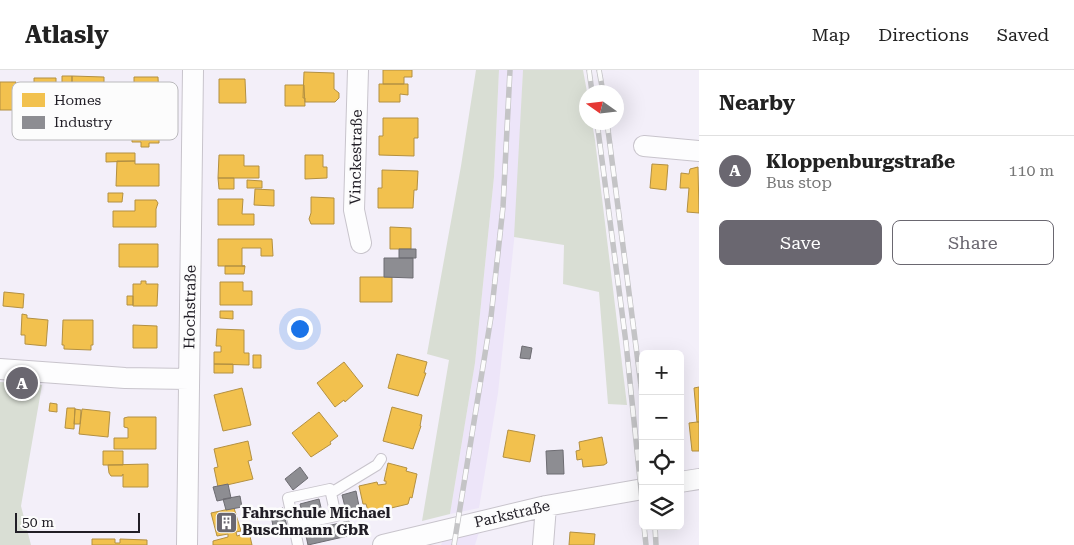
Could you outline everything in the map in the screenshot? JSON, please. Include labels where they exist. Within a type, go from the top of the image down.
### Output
[{"type":"street","name":"Hochstraße","points":[[187,545],[193,70]]},
{"type":"street","name":"Vinckestraße","points":[[358,70],[354,210],[362,243]]},
{"type":"street","points":[[644,146],[699,151]]},
{"type":"street","points":[[0,369],[125,378],[189,379]]},
{"type":"street","points":[[684,482],[699,480]]},
{"type":"street","name":"Parkstraße","points":[[383,545],[546,506],[639,490]]},
{"type":"street","points":[[543,545],[546,506]]},
{"type":"lane","points":[[331,493],[377,464],[381,459]]},
{"type":"lane","points":[[294,525],[336,516],[330,489],[288,498],[298,545]]},
{"type":"shaded area","points":[[476,70],[499,70],[494,177],[475,363],[450,514],[422,521],[449,360],[427,354],[461,166]]},
{"type":"shaded area","points":[[499,70],[523,70],[517,212],[498,393],[479,508],[450,514],[475,363],[494,177]]},
{"type":"shaded area","points":[[523,70],[583,70],[586,85],[579,85],[579,130],[593,130],[595,140],[627,405],[608,404],[599,292],[563,284],[564,245],[514,237]]},
{"type":"shaded area","points":[[0,382],[42,385],[21,506],[31,545],[0,545]]},
{"type":"shaded area","points":[[479,532],[475,545],[441,545],[443,540]]},
{"type":"building: Homes","points":[[383,70],[412,70],[412,77],[404,77],[404,84],[383,84]]},
{"type":"building: Homes","points":[[304,72],[334,73],[334,89],[339,93],[339,98],[335,102],[305,102],[305,98],[303,98]]},
{"type":"building: Homes","points":[[62,76],[72,76],[72,82],[62,82]]},
{"type":"building: Homes","points":[[72,76],[104,77],[104,82],[72,82]]},
{"type":"building: Homes","points":[[134,77],[158,77],[158,82],[134,82]]},
{"type":"building: Homes","points":[[34,78],[56,78],[56,82],[34,82]]},
{"type":"building: Homes","points":[[219,79],[245,79],[246,103],[219,103]]},
{"type":"building: Homes","points":[[0,82],[12,82],[12,110],[0,110]]},
{"type":"building: Homes","points":[[379,84],[408,84],[408,95],[400,94],[400,102],[379,102]]},
{"type":"building: Homes","points":[[285,85],[304,85],[305,106],[285,106]]},
{"type":"building: Homes","points":[[383,118],[418,118],[418,138],[414,138],[414,156],[379,155],[379,136],[383,136]]},
{"type":"building: Homes","points":[[132,140],[159,140],[159,143],[149,143],[149,147],[141,147],[141,142],[132,142]]},
{"type":"building: Homes","points":[[106,153],[135,153],[135,161],[106,162]]},
{"type":"building: Homes","points":[[219,155],[244,155],[244,166],[259,166],[259,178],[218,178]]},
{"type":"building: Homes","points":[[305,155],[323,155],[323,167],[327,167],[327,178],[305,179]]},
{"type":"building: Homes","points":[[117,161],[135,161],[135,164],[159,164],[159,186],[116,186]]},
{"type":"building: Homes","points":[[652,164],[668,165],[666,190],[650,188]]},
{"type":"building: Homes","points":[[698,167],[699,213],[687,212],[689,188],[680,188],[681,173],[689,174],[690,169]]},
{"type":"building: Homes","points":[[382,170],[418,171],[417,190],[414,190],[413,208],[378,208],[378,188],[382,188]]},
{"type":"building: Homes","points":[[218,178],[234,178],[234,189],[219,189]]},
{"type":"building: Homes","points":[[247,180],[262,181],[262,188],[247,188]]},
{"type":"building: Homes","points":[[255,189],[274,190],[274,206],[254,205]]},
{"type":"building: Homes","points":[[108,193],[123,193],[122,202],[108,202]]},
{"type":"building: Homes","points":[[311,197],[334,198],[334,224],[311,224],[309,219]]},
{"type":"building: Homes","points":[[218,199],[243,199],[242,214],[254,214],[254,225],[218,225]]},
{"type":"building: Homes","points":[[135,200],[156,200],[158,203],[156,227],[113,227],[113,211],[135,211]]},
{"type":"building: Homes","points":[[390,227],[411,228],[411,249],[390,249]]},
{"type":"building: Homes","points":[[218,239],[272,239],[273,256],[261,256],[261,248],[242,248],[242,266],[218,266]]},
{"type":"building: Homes","points":[[119,244],[158,244],[158,267],[119,267]]},
{"type":"building: Homes","points":[[225,266],[245,266],[244,274],[225,274]]},
{"type":"building: Homes","points":[[360,277],[392,277],[392,302],[360,302]]},
{"type":"building: Homes","points":[[141,281],[146,281],[146,284],[158,284],[157,306],[133,306],[133,284],[141,284]]},
{"type":"building: Homes","points":[[220,282],[243,282],[243,291],[252,291],[252,305],[220,305]]},
{"type":"building: Homes","points":[[4,292],[24,294],[23,308],[3,306]]},
{"type":"building: Homes","points":[[127,296],[133,296],[133,305],[127,305]]},
{"type":"building: Homes","points":[[220,311],[233,311],[233,319],[220,318]]},
{"type":"building: Homes","points":[[22,314],[27,315],[27,318],[48,320],[46,346],[25,344],[25,335],[21,335]]},
{"type":"building: Homes","points":[[63,320],[93,320],[93,345],[91,345],[91,350],[64,349],[64,345],[62,345]]},
{"type":"building: Homes","points":[[133,325],[157,326],[157,348],[133,348]]},
{"type":"building: Homes","points":[[217,329],[244,330],[244,353],[249,353],[249,365],[214,364],[214,352],[221,352],[221,346],[216,346]]},
{"type":"building: Homes","points":[[397,354],[427,362],[424,373],[426,373],[418,396],[388,388]]},
{"type":"building: Homes","points":[[253,355],[261,355],[261,368],[253,368]]},
{"type":"building: Homes","points":[[344,362],[363,386],[345,402],[344,400],[335,407],[317,383]]},
{"type":"building: Homes","points":[[214,364],[233,364],[233,373],[214,373]]},
{"type":"building: Homes","points":[[699,387],[699,422],[697,422],[694,388]]},
{"type":"building: Homes","points":[[242,388],[251,425],[223,431],[214,395]]},
{"type":"building: Homes","points":[[50,403],[57,404],[57,412],[49,411]]},
{"type":"building: Homes","points":[[392,407],[422,415],[421,426],[413,449],[383,441]]},
{"type":"building: Homes","points":[[67,408],[75,408],[74,429],[65,428]]},
{"type":"building: Homes","points":[[75,409],[81,410],[80,424],[74,424]]},
{"type":"building: Homes","points":[[82,409],[110,412],[108,437],[79,434]]},
{"type":"building: Homes","points":[[319,412],[338,436],[330,442],[331,444],[311,457],[292,433]]},
{"type":"building: Homes","points":[[156,417],[156,449],[114,449],[114,438],[128,438],[128,428],[124,427],[124,418]]},
{"type":"building: Homes","points":[[699,422],[699,451],[692,451],[689,423]]},
{"type":"building: Homes","points":[[508,430],[535,435],[530,462],[503,457]]},
{"type":"building: Homes","points":[[602,437],[607,463],[583,467],[582,459],[577,460],[576,451],[580,450],[579,442]]},
{"type":"building: Homes","points":[[248,441],[252,460],[248,461],[253,479],[218,487],[214,468],[218,467],[214,449]]},
{"type":"building: Homes","points":[[103,451],[123,451],[123,465],[103,465]]},
{"type":"building: Homes","points":[[388,463],[407,468],[406,471],[417,474],[412,498],[410,497],[408,504],[387,509],[387,512],[369,514],[366,504],[363,504],[359,486],[377,482],[378,485],[386,484],[386,481],[384,481]]},
{"type":"building: Homes","points":[[148,464],[148,487],[123,487],[123,474],[122,476],[111,476],[109,473],[108,465]]},
{"type":"building: Homes","name":"Fahrschule Michael Buschmann GbR","points":[[234,508],[241,531],[236,532],[237,536],[249,532],[252,545],[213,545],[213,541],[228,537],[228,534],[217,536],[211,513]]},
{"type":"building: Homes","points":[[570,532],[595,534],[594,545],[569,545]]},
{"type":"building: Homes","points":[[92,539],[115,539],[115,543],[120,543],[120,539],[147,540],[147,545],[92,545]]},
{"type":"building: Industry","points":[[399,249],[416,249],[416,258],[399,258]]},
{"type":"building: Industry","points":[[384,258],[413,258],[413,278],[384,277]]},
{"type":"building: Industry","points":[[522,346],[532,348],[530,359],[520,358]]},
{"type":"building: Industry","points":[[563,450],[564,474],[547,474],[546,451]]},
{"type":"building: Industry","points":[[300,467],[308,478],[293,490],[285,479]]},
{"type":"building: Industry","points":[[228,484],[231,498],[217,501],[213,487]]},
{"type":"building: Industry","points":[[356,491],[361,516],[348,519],[342,495]]},
{"type":"building: Industry","points":[[240,496],[242,507],[226,510],[223,499]]},
{"type":"building: Industry","points":[[319,499],[322,512],[303,516],[300,504]]},
{"type":"building: Industry","points":[[283,508],[287,527],[274,530],[270,512]]},
{"type":"building: Industry","points":[[349,521],[352,535],[308,545],[305,531]]},
{"type":"railway","points":[[454,545],[491,317],[503,207],[510,70]]},
{"type":"railway","points":[[589,70],[591,85]]},
{"type":"railway","points":[[599,70],[602,85]]},
{"type":"railway","points":[[598,130],[626,343],[641,485]]},
{"type":"railway","points":[[608,130],[642,395]]},
{"type":"railway","points":[[644,530],[646,545]]},
{"type":"railway","points":[[655,530],[656,545]]},
{"type":"place","name":"Kloppenburgstraße","points":[[22,383]]},
{"type":"place","name":"Fahrschule Michael Buschmann GbR","points":[[226,522]]}]
